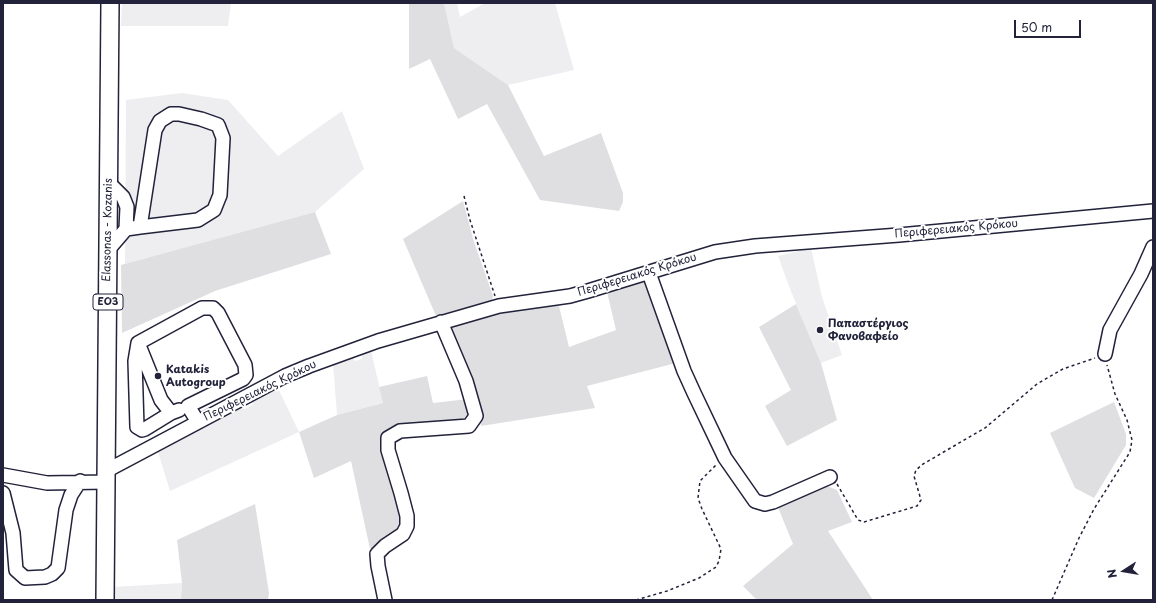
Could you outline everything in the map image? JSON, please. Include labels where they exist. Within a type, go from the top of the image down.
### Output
[{"type":"main road","name":"Elassonas - Kozanis","points":[[105,600],[110,3]]},
{"type":"street","points":[[126,229],[198,220],[214,210],[220,195],[223,138],[222,131],[218,125],[179,114],[171,114],[160,121],[155,130],[140,227]]},
{"type":"street","points":[[108,250],[126,229],[126,202],[109,183]]},
{"type":"street","name":"Περιφερειακός Κρόκου","points":[[106,477],[198,422],[309,366],[378,341],[498,306],[570,296],[715,252],[755,246],[907,234],[1153,211]]},
{"type":"street","points":[[1105,354],[1110,330],[1141,274],[1153,247]]},
{"type":"street","points":[[649,273],[684,371],[725,458],[755,501],[760,504],[773,502],[830,477]]},
{"type":"street","points":[[202,308],[213,308],[218,313],[245,365],[246,375],[243,379],[171,413],[142,430],[137,427],[135,361],[138,343],[202,308]]},
{"type":"street","points":[[385,600],[377,554],[385,546],[403,534],[407,526],[401,493],[388,450],[388,438],[400,432],[469,426],[476,416],[466,381],[441,322]]},
{"type":"street","points":[[138,343],[161,400],[171,413]]},
{"type":"street","points":[[188,406],[198,422]]},
{"type":"street","points":[[3,476],[47,483],[80,481],[106,477]]},
{"type":"street","points":[[3,493],[13,533],[16,570],[25,578],[45,577],[52,574],[58,568],[66,510],[71,494],[80,481]]},
{"type":"path","points":[[464,196],[470,220],[498,306]]},
{"type":"path","points":[[830,477],[839,487],[858,520],[864,522],[917,506],[921,500],[914,476],[916,470],[985,428],[1037,384],[1063,369],[1105,354],[1111,384],[1127,420],[1132,440],[1130,452],[1104,492],[1082,532],[1052,600]]},
{"type":"path","points":[[636,600],[699,578],[716,567],[721,549],[702,509],[698,498],[698,487],[703,475],[725,458]]},
{"type":"shaded area","points":[[122,3],[231,3],[228,26],[121,26]]},
{"type":"shaded area","points":[[409,3],[444,3],[454,48],[508,85],[544,156],[601,133],[623,193],[623,202],[619,211],[540,200],[487,104],[458,119],[430,59],[409,69]]},
{"type":"shaded area","points":[[444,3],[457,3],[460,17],[485,3],[555,3],[574,70],[508,85],[454,48]]},
{"type":"shaded area","points":[[182,93],[228,100],[278,156],[342,111],[364,169],[315,212],[125,264],[126,100]]},
{"type":"shaded area","points":[[463,201],[474,242],[493,296],[492,300],[436,316],[403,239]]},
{"type":"shaded area","points":[[315,212],[331,254],[215,291],[122,333],[121,265]]},
{"type":"shaded area","name":"Παπαστέργιος Φανοβαφείο","points":[[811,248],[822,297],[842,355],[821,363],[778,256]]},
{"type":"shaded area","points":[[638,282],[646,283],[676,363],[587,386],[595,408],[481,426],[478,398],[450,325],[496,313],[558,302],[569,347],[616,330],[607,292]]},
{"type":"shaded area","points":[[796,304],[821,363],[837,420],[787,446],[765,406],[791,390],[759,327]]},
{"type":"shaded area","points":[[371,350],[383,403],[337,415],[333,363],[352,357],[355,361],[362,359],[362,354]]},
{"type":"shaded area","points":[[427,376],[433,403],[468,399],[470,416],[463,422],[401,425],[389,428],[383,444],[404,521],[398,531],[370,549],[351,461],[314,478],[299,432],[337,415],[383,403],[379,387]]},
{"type":"shaded area","points":[[277,386],[299,432],[170,491],[158,452],[236,406],[245,409],[253,404],[250,399]]},
{"type":"shaded area","points":[[1114,402],[1126,434],[1126,445],[1094,498],[1075,488],[1050,433]]},
{"type":"shaded area","points":[[827,486],[837,490],[852,522],[828,531],[873,600],[757,600],[743,586],[793,544],[777,505]]},
{"type":"shaded area","points":[[255,504],[269,593],[268,600],[181,600],[182,583],[177,540]]},
{"type":"shaded area","points":[[182,583],[181,600],[112,600],[112,587]]},
{"type":"place","name":"Παπαστέργιος Φανοβαφείο","points":[[820,330]]},
{"type":"place","name":"Katakis Autogroup","points":[[158,376]]}]
